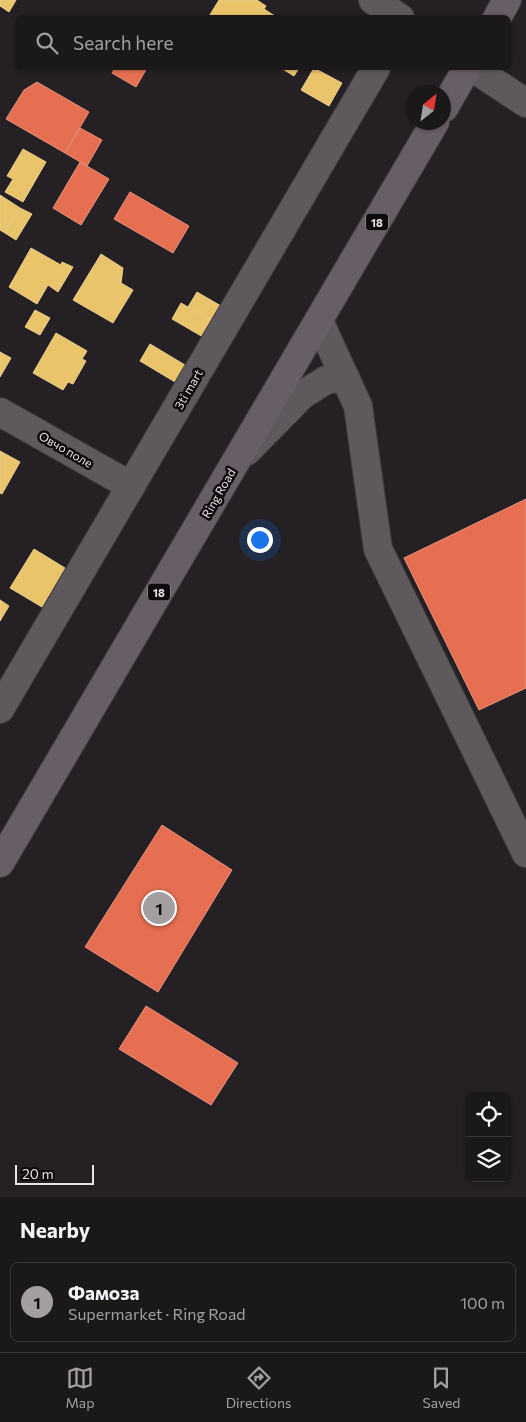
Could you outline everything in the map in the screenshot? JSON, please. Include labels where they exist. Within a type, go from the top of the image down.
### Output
[{"type":"highway","points":[[499,15],[507,0]]},
{"type":"highway","points":[[451,96],[466,70]]},
{"type":"highway","name":"Ring Road","points":[[0,863],[430,130]]},
{"type":"street","points":[[374,0],[396,15]]},
{"type":"street","name":"3ti mart","points":[[0,709],[375,70]]},
{"type":"street","points":[[476,70],[526,103]]},
{"type":"street","points":[[319,321],[358,406],[378,549],[526,853]]},
{"type":"street","points":[[235,464],[302,394],[326,380],[345,377]]},
{"type":"street","name":"Овчо поле","points":[[0,412],[131,486]]},
{"type":"building: Homes","points":[[0,0],[16,0],[9,12],[0,6]]},
{"type":"building: Homes","points":[[219,0],[257,0],[266,6],[264,9],[273,15],[210,15]]},
{"type":"building: Homes","points":[[284,70],[298,70],[294,76]]},
{"type":"building: Homes","points":[[313,70],[318,70],[342,83],[329,106],[301,90]]},
{"type":"building: Homes","points":[[23,149],[46,162],[23,202],[5,192],[13,179],[7,176]]},
{"type":"building: Homes","points":[[0,195],[20,208],[5,233],[0,230]]},
{"type":"building: Homes","points":[[20,208],[32,214],[16,240],[5,233]]},
{"type":"building: Homes","points":[[31,248],[61,265],[62,262],[73,267],[58,292],[48,285],[37,304],[9,287]]},
{"type":"building: Homes","points":[[101,254],[123,268],[121,283],[133,290],[113,323],[73,300]]},
{"type":"building: Homes","points":[[197,292],[221,306],[213,321],[188,307]]},
{"type":"building: Homes","points":[[181,303],[213,321],[203,337],[172,319]]},
{"type":"building: Homes","points":[[35,310],[50,318],[40,335],[25,327]]},
{"type":"building: Homes","points":[[56,333],[87,351],[82,359],[86,361],[73,384],[68,382],[63,390],[33,373]]},
{"type":"building: Homes","points":[[150,344],[185,365],[175,382],[140,361]]},
{"type":"building: Homes","points":[[0,352],[11,358],[0,377]]},
{"type":"building: Homes","points":[[0,451],[20,462],[2,494],[0,493]]},
{"type":"building: Homes","points":[[34,549],[65,568],[42,607],[10,588]]},
{"type":"building: Homes","points":[[0,600],[9,606],[0,621]]},
{"type":"building: Shops","points":[[114,70],[146,70],[136,87],[112,73]]},
{"type":"building: Shops","points":[[37,82],[89,112],[65,153],[6,119],[24,90]]},
{"type":"building: Shops","points":[[80,128],[102,140],[87,166],[65,153]]},
{"type":"building: Shops","points":[[80,162],[109,179],[81,225],[53,208]]},
{"type":"building: Shops","points":[[130,192],[189,226],[173,253],[114,219]]},
{"type":"building: Shops","points":[[526,499],[526,688],[479,710],[404,558]]},
{"type":"building: Shops","points":[[162,825],[232,870],[158,992],[85,947]]},
{"type":"building: Shops","points":[[146,1006],[238,1063],[211,1105],[119,1049]]},
{"type":"place","name":"Фамоза","points":[[159,908]]}]
